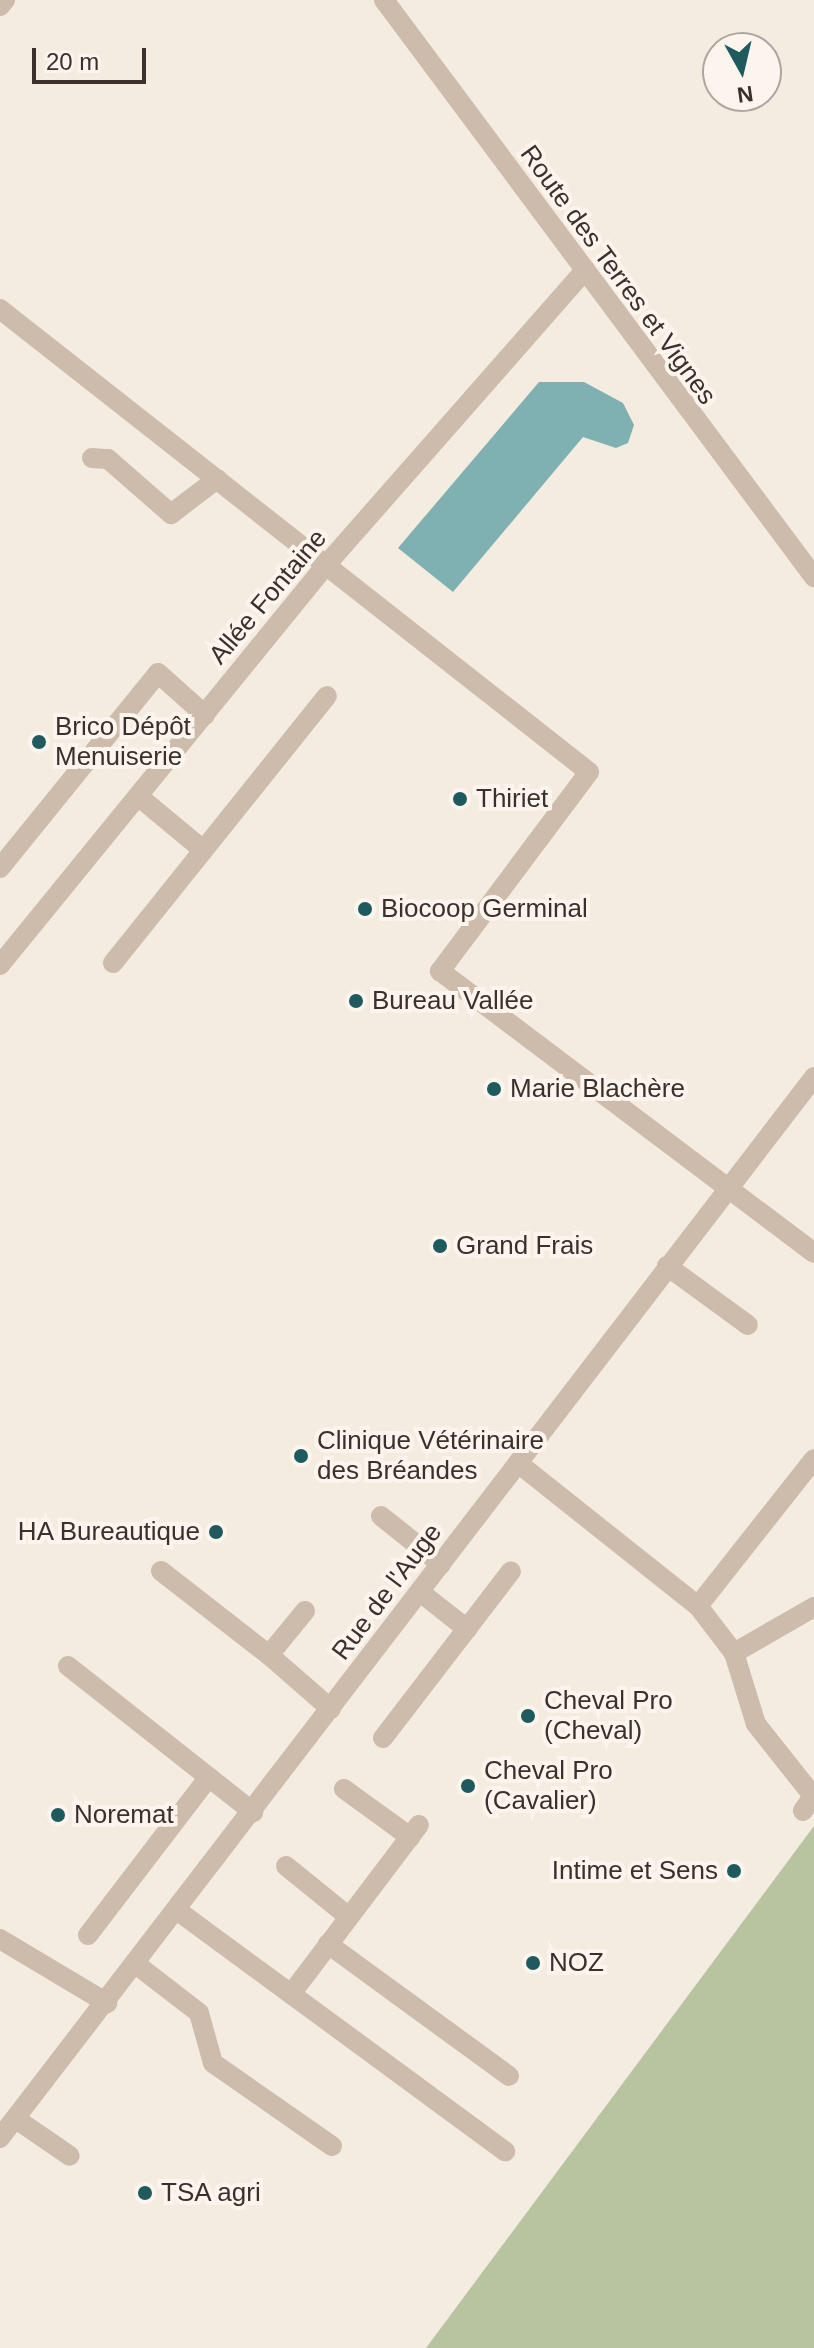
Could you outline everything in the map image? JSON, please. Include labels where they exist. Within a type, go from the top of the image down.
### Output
[{"type":"street","points":[[0,6],[5,0]]},
{"type":"street","name":"Route des Terres et Vignes","points":[[384,0],[814,577]]},
{"type":"street","name":"Allée Fontaine","points":[[0,965],[326,565],[585,270]]},
{"type":"street","points":[[0,309],[589,772],[440,971],[814,1253]]},
{"type":"street","points":[[92,458],[108,459],[171,514],[217,479]]},
{"type":"street","points":[[0,868],[158,673],[205,715]]},
{"type":"street","points":[[113,963],[327,696]]},
{"type":"street","points":[[138,796],[203,850]]},
{"type":"street","name":"Rue de l'Auge","points":[[0,2138],[137,1965],[727,1187],[814,1077]]},
{"type":"street","points":[[667,1266],[748,1325]]},
{"type":"street","points":[[698,1606],[814,1459]]},
{"type":"street","points":[[518,1463],[698,1606],[734,1653],[756,1724],[813,1796],[803,1811]]},
{"type":"street","points":[[381,1516],[441,1564]]},
{"type":"street","points":[[161,1571],[269,1655],[331,1709]]},
{"type":"street","points":[[383,1738],[511,1571]]},
{"type":"street","points":[[420,1592],[467,1629]]},
{"type":"street","points":[[734,1653],[814,1607]]},
{"type":"street","points":[[269,1655],[305,1611]]},
{"type":"street","points":[[68,1666],[253,1812]]},
{"type":"street","points":[[88,1935],[209,1777]]},
{"type":"street","points":[[291,1994],[414,1831],[344,1789]]},
{"type":"street","points":[[286,1866],[349,1917]]},
{"type":"street","points":[[178,1911],[505,2151]]},
{"type":"street","points":[[0,1939],[107,2003]]},
{"type":"street","points":[[328,1944],[509,2076]]},
{"type":"street","points":[[137,1965],[199,2013],[213,2063],[332,2146]]},
{"type":"street","points":[[16,2119],[70,2156]]},
{"type":"green space","points":[[814,1826],[814,2348],[426,2348]]},
{"type":"water","points":[[539,382],[584,382],[623,403],[634,425],[628,443],[616,448],[583,437],[453,592],[398,548]]},
{"type":"place","name":"Brico Dépôt Menuiserie","points":[[39,742]]},
{"type":"place","name":"Thiriet","points":[[460,799]]},
{"type":"place","name":"Biocoop Germinal","points":[[365,909]]},
{"type":"place","name":"Bureau Vallée","points":[[356,1001]]},
{"type":"place","name":"Marie Blachère","points":[[494,1089]]},
{"type":"place","name":"Grand Frais","points":[[440,1246]]},
{"type":"place","name":"Clinique Vétérinaire des Bréandes","points":[[301,1456]]},
{"type":"place","name":"HA Bureautique","points":[[216,1532]]},
{"type":"place","name":"Cheval Pro (Cheval)","points":[[528,1716]]},
{"type":"place","name":"Cheval Pro (Cavalier)","points":[[468,1786]]},
{"type":"place","name":"Noremat","points":[[58,1815]]},
{"type":"place","name":"Intime et Sens","points":[[734,1871]]},
{"type":"place","name":"NOZ","points":[[533,1963]]},
{"type":"place","name":"TSA agri","points":[[145,2193]]}]
